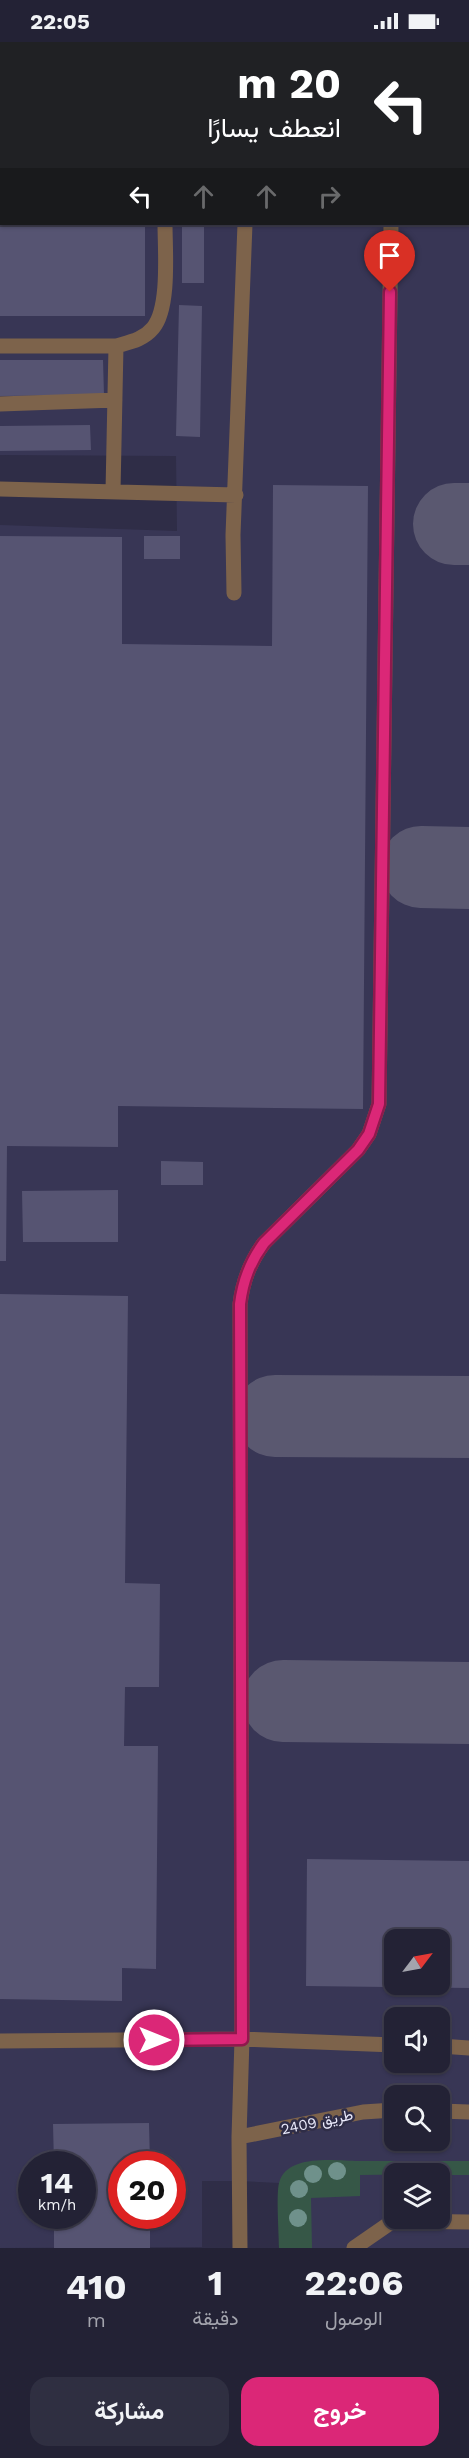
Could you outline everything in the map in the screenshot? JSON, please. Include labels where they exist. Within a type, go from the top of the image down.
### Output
[{"type":"lane","points":[[0,346],[116,346],[144,336],[153,328],[160,316],[164,276],[165,225]]},
{"type":"lane","points":[[234,593],[233,535],[245,225]]},
{"type":"lane","points":[[240,2248],[242,2039],[240,1304],[245,1275],[253,1258],[264,1243],[358,1150],[372,1126],[379,1104],[391,225]]},
{"type":"lane","points":[[113,491],[116,346]]},
{"type":"lane","points":[[0,404],[115,400]]},
{"type":"lane","points":[[0,489],[236,495]]},
{"type":"lane","points":[[0,2041],[242,2039],[384,2045]]},
{"type":"lane","points":[[450,2047],[469,2048]]},
{"type":"lane","name":"طريق 2409","points":[[240,2138],[363,2112],[384,2111]]},
{"type":"lane","points":[[450,2111],[469,2112]]},
{"type":"lane","points":[[354,2248],[393,2221],[469,2222]]},
{"type":"shaded area","points":[[0,225],[469,225],[469,2248],[279,2248],[279,2183],[202,2181],[202,2247],[0,2248],[0,525],[177,531],[176,456],[0,455]]},
{"type":"green space","points":[[326,2160],[469,2161],[469,2175],[450,2175],[450,2163],[384,2163],[384,2175],[360,2175],[360,2196],[311,2198],[312,2248],[279,2248],[278,2189],[284,2173],[302,2163]]},
{"type":"building","points":[[0,225],[145,225],[145,316],[0,316]]},
{"type":"building","points":[[182,225],[204,225],[204,283],[182,283]]},
{"type":"building","points":[[179,305],[202,306],[200,437],[176,436]]},
{"type":"building","points":[[0,360],[103,360],[104,395],[0,396]]},
{"type":"building","points":[[90,425],[91,450],[0,451],[0,426]]},
{"type":"building","points":[[273,485],[368,486],[363,1109],[118,1106],[118,1147],[7,1146],[6,1261],[0,1261],[0,536],[122,537],[122,644],[272,646]]},
{"type":"building","points":[[144,536],[180,536],[180,559],[144,559]]},
{"type":"building","points":[[161,1161],[203,1162],[203,1185],[161,1185]]},
{"type":"building","points":[[118,1190],[118,1242],[23,1242],[22,1191]]},
{"type":"building","points":[[0,1294],[128,1296],[125,1583],[160,1584],[159,1687],[125,1687],[124,1746],[158,1746],[156,1969],[122,1968],[122,2001],[0,1999]]},
{"type":"building","points":[[307,1859],[469,1861],[469,1988],[450,1988],[450,1929],[384,1929],[384,1987],[306,1986]]},
{"type":"building","points":[[149,2123],[150,2151],[108,2151],[108,2229],[150,2229],[150,2248],[54,2248],[54,2229],[96,2229],[96,2151],[54,2151],[53,2124]]},
{"type":"taxiway","points":[[454,524],[469,524]]},
{"type":"taxiway","points":[[421,867],[469,868]]},
{"type":"taxiway","points":[[275,1416],[469,1417]]},
{"type":"taxiway","points":[[283,1701],[469,1703]]},
{"type":"route","points":[[154,2040],[242,2039],[242,1342],[240,1304],[245,1275],[253,1258],[264,1243],[358,1150],[369,1134],[379,1104],[390,292]]}]
